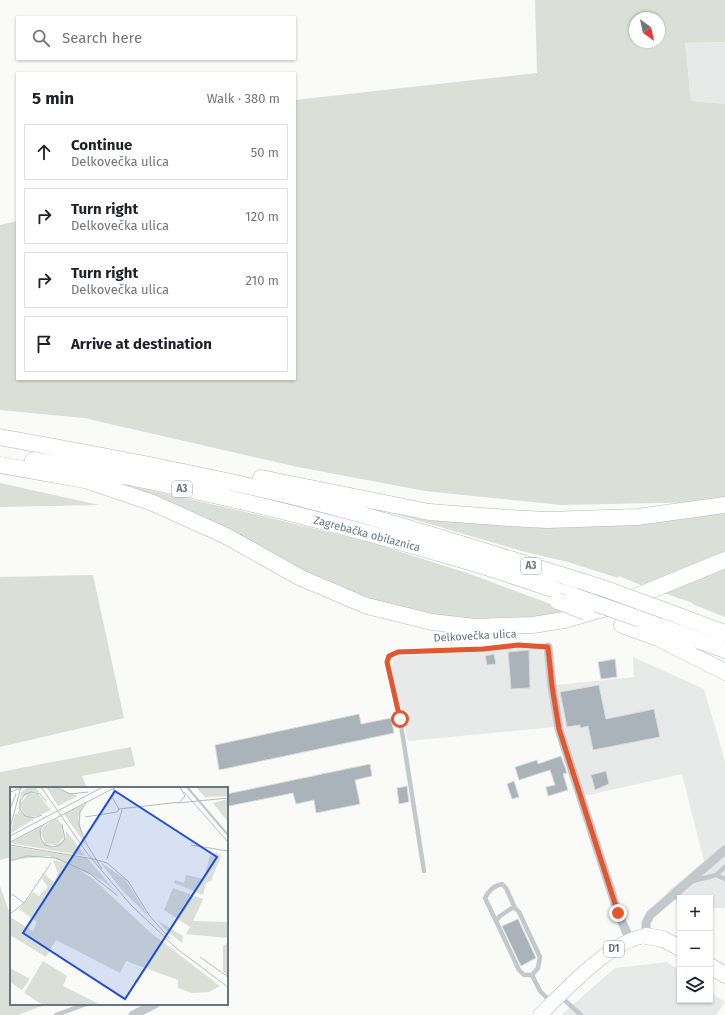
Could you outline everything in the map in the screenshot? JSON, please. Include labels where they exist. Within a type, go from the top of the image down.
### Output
[{"type":"highway","name":"Zagrebačka obilaznica","points":[[0,437],[137,462],[325,505],[421,531],[600,587],[725,633]]},
{"type":"highway","name":"Zagrebačka obilaznica","points":[[0,454],[90,469],[282,511],[457,558],[574,596],[725,650]]},
{"type":"highway","points":[[137,462],[163,456],[406,508],[429,512],[509,518],[547,520],[637,517],[725,505]]},
{"type":"highway","points":[[0,465],[85,480],[153,503],[226,536],[301,578],[367,606],[432,622],[475,627],[533,625],[564,620],[610,607],[725,560]]},
{"type":"highway","points":[[538,584],[558,601],[658,638],[725,672]]},
{"type":"highway","points":[[666,611],[680,609],[725,624]]},
{"type":"highway","points":[[646,936],[663,939],[677,946]]},
{"type":"highway","points":[[712,967],[725,975]]},
{"type":"main road","name":"D1","points":[[540,1015],[598,962],[630,940],[646,936]]},
{"type":"street","name":"Delkovečka ulica","points":[[548,647],[552,686],[559,729],[618,913],[630,940]]},
{"type":"street","points":[[646,936],[645,926],[648,917],[725,850]]},
{"type":"street","points":[[133,1015],[154,1005]]},
{"type":"lane","name":"Delkovečka ulica","points":[[424,871],[400,719],[387,662],[389,656],[398,652],[483,649],[518,645],[548,647]]},
{"type":"lane","points":[[686,884],[716,875],[725,867]]},
{"type":"lane","points":[[716,875],[725,879]]},
{"type":"lane","points":[[502,884],[506,888],[515,908],[519,912],[540,957],[538,968],[532,975],[524,975],[519,970],[485,898],[487,893],[498,885],[502,884]]},
{"type":"lane","points":[[496,921],[504,913],[515,908]]},
{"type":"lane","points":[[532,975],[540,991],[581,1015]]},
{"type":"lane","points":[[56,1015],[83,1005]]},
{"type":"shaded area","points":[[535,0],[725,0],[725,42],[685,43],[691,101],[725,104],[725,498],[704,502],[561,505],[425,491],[298,467],[84,418],[0,410],[0,225],[16,221],[16,380],[296,380],[296,100],[537,73]]},
{"type":"shaded area","points":[[725,42],[725,104],[691,101],[685,43]]},
{"type":"shaded area","points":[[0,483],[99,505],[0,507]]},
{"type":"shaded area","points":[[136,487],[369,542],[470,574],[572,612],[539,618],[490,621],[424,615],[351,594],[134,488]]},
{"type":"shaded area","points":[[382,510],[423,515],[725,511],[725,554],[648,588],[619,576],[618,578],[568,562],[525,552]]},
{"type":"shaded area","points":[[725,565],[725,617],[692,604],[693,603],[663,593]]},
{"type":"shaded area","points":[[93,575],[124,718],[0,747],[0,577]]},
{"type":"shaded area","points":[[527,647],[543,649],[554,727],[408,741],[392,669],[393,661],[398,656],[449,654]]},
{"type":"shaded area","points":[[633,657],[704,689],[725,761],[725,908],[713,908],[713,895],[677,895],[677,902],[667,892],[704,861],[682,774],[584,796],[565,731],[558,703],[556,685],[634,677]]},
{"type":"shaded area","points":[[131,747],[135,766],[82,776],[87,787],[10,787],[10,857],[0,860],[0,772]]},
{"type":"shaded area","points":[[0,886],[10,914],[10,1005],[42,1006],[18,1015],[0,1015]]},
{"type":"shaded area","points":[[667,962],[677,969],[677,1003],[713,1003],[713,994],[725,1002],[716,1015],[561,1015],[615,968]]},
{"type":"building","points":[[529,650],[530,688],[511,689],[508,652]]},
{"type":"building","points":[[494,654],[496,664],[487,665],[485,656]]},
{"type":"building","points":[[615,659],[617,677],[601,679],[598,662]]},
{"type":"building","points":[[599,685],[606,719],[654,709],[660,737],[593,750],[588,726],[580,728],[580,725],[567,727],[560,692]]},
{"type":"building","points":[[359,714],[361,724],[391,718],[394,733],[219,770],[215,745]]},
{"type":"building","points":[[561,756],[567,773],[563,774],[568,790],[548,796],[546,787],[555,785],[550,770],[519,780],[515,767],[537,760],[538,764]]},
{"type":"building","points":[[370,764],[372,776],[355,780],[360,804],[316,813],[314,800],[296,804],[293,793],[229,806],[228,794]]},
{"type":"building","points":[[606,771],[609,784],[595,790],[591,775]]},
{"type":"building","points":[[514,781],[519,797],[512,799],[507,784]]},
{"type":"building","points":[[407,786],[409,802],[399,804],[397,788]]},
{"type":"building","points":[[518,919],[536,958],[521,966],[502,926]]},
{"type":"route","points":[[400,719],[387,662],[389,656],[398,652],[483,649],[518,645],[548,647],[552,686],[559,729],[618,913]]}]
